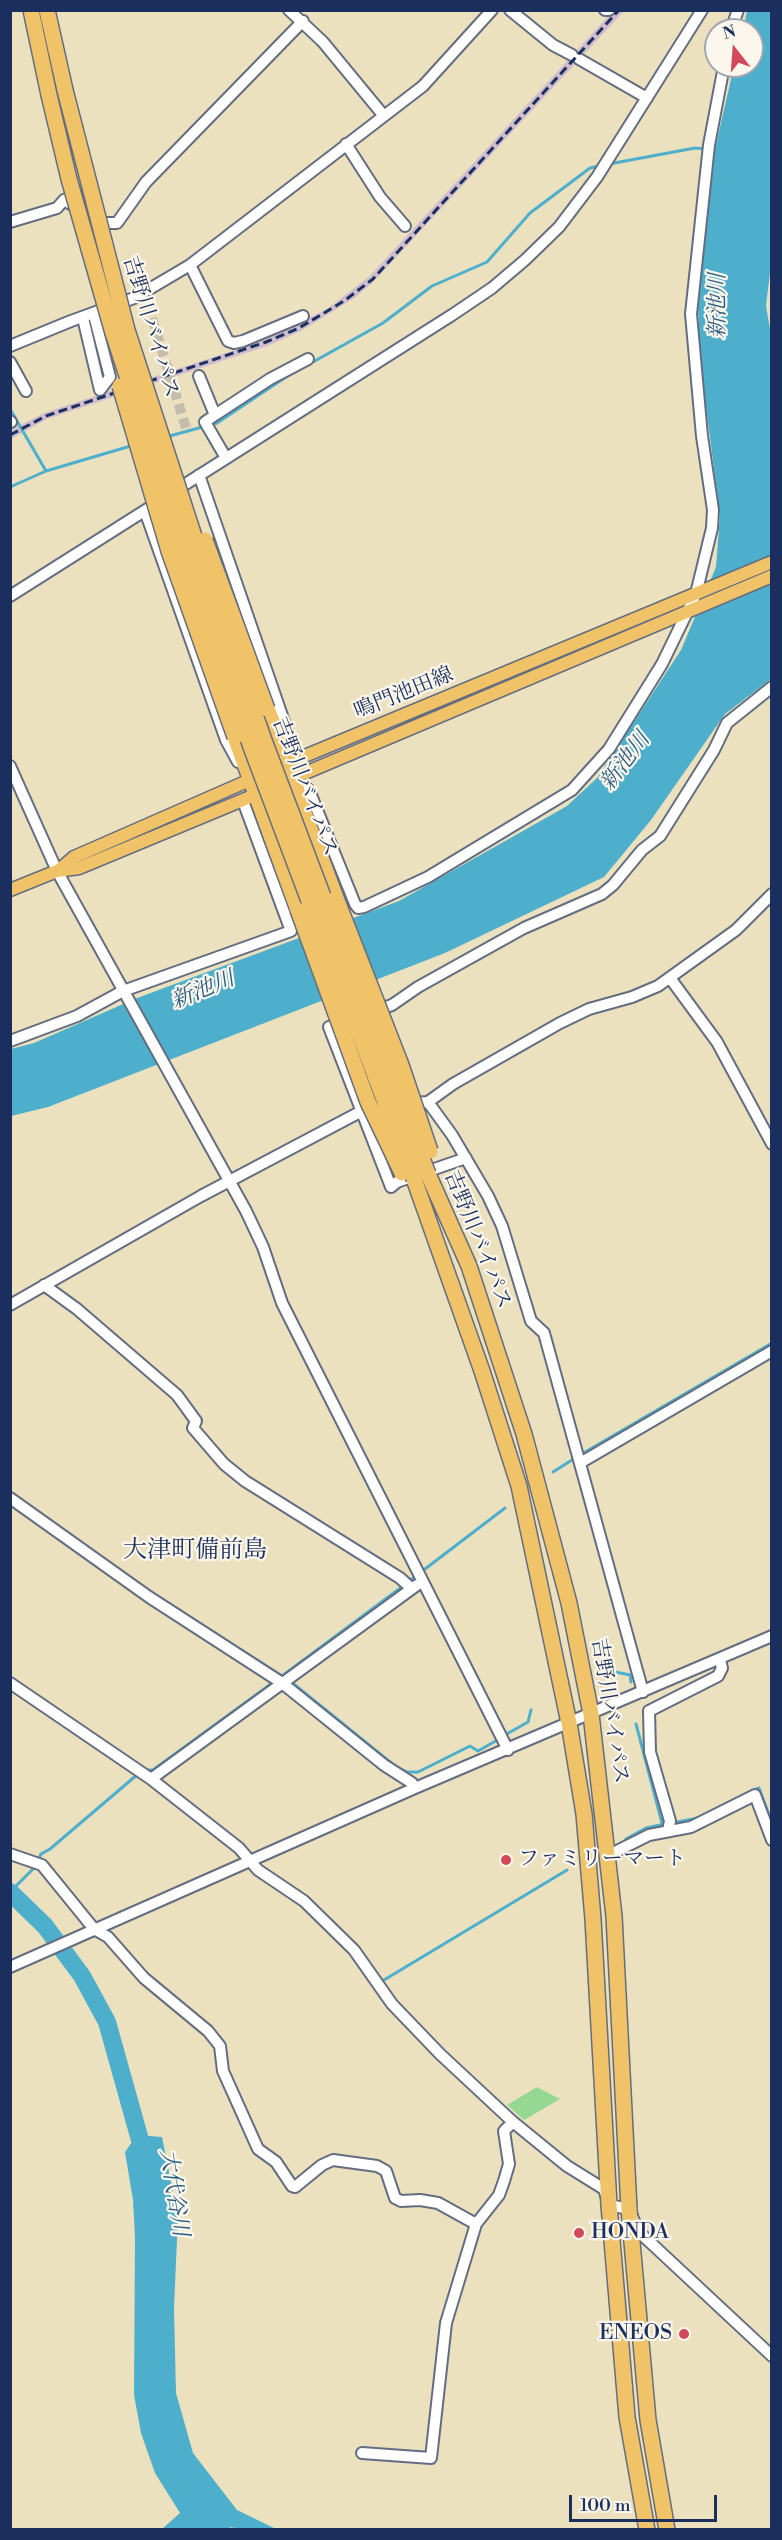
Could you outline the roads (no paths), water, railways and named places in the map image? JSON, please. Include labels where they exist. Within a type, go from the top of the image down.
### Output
[{"type":"highway","name":"吉野川バイパス","points":[[31,10],[69,179],[120,332],[205,615],[251,747],[421,1177],[469,1266],[521,1423],[569,1603],[591,1714],[614,1916],[629,2209],[648,2420],[667,2529]]},
{"type":"highway","name":"吉野川バイパス","points":[[47,10],[120,332]]},
{"type":"highway","points":[[53,10],[55,47]]},
{"type":"highway","points":[[120,332],[146,364],[205,538],[267,709],[292,770],[300,802],[401,1065],[421,1177]]},
{"type":"highway","points":[[120,332],[115,362],[121,389],[159,519],[234,737],[248,792],[298,910],[368,1102],[421,1177]]},
{"type":"highway","name":"吉野川バイパス","points":[[421,1177],[428,1219],[483,1371],[519,1486],[569,1723],[584,1814],[593,1919],[609,2205],[627,2417],[647,2529]]},
{"type":"main road","name":"鳴門池田線","points":[[10,890],[57,872],[79,868],[292,770],[771,562]]},
{"type":"main road","name":"鳴門池田線","points":[[292,770],[771,576]]},
{"type":"main road","name":"鳴門池田線","points":[[57,872],[74,857],[248,792]]},
{"type":"street","points":[[289,10],[303,21],[384,116]]},
{"type":"street","points":[[10,346],[134,298],[190,266],[429,80],[492,10]]},
{"type":"street","points":[[510,10],[553,45],[647,98]]},
{"type":"street","points":[[10,596],[492,288],[559,227],[597,177],[702,10]]},
{"type":"street","points":[[10,222],[57,208],[64,201],[102,223],[117,223],[146,182],[303,21]]},
{"type":"street","points":[[199,475],[290,736],[292,770],[309,790],[358,908],[428,877],[572,790],[609,749],[662,664],[698,593],[708,551],[713,510],[699,406],[692,325],[692,291],[709,145],[722,78]]},
{"type":"street","points":[[346,144],[380,197],[405,226]]},
{"type":"street","points":[[190,266],[228,341],[234,343],[243,341],[303,316]]},
{"type":"street","points":[[89,316],[110,377],[106,386],[99,390],[89,316]]},
{"type":"street","points":[[226,458],[205,422],[270,379],[308,358]]},
{"type":"street","points":[[10,362],[26,391]]},
{"type":"street","points":[[199,376],[215,415]]},
{"type":"street","points":[[10,1041],[59,1023],[124,994],[291,931],[248,792],[226,740],[145,511]]},
{"type":"street","points":[[466,1158],[397,1182],[391,1187],[360,1112],[329,1027],[392,1005],[418,987],[524,928],[602,894],[613,885],[642,849],[660,836],[714,750],[727,723],[771,687]]},
{"type":"street","points":[[10,765],[57,872],[246,1211],[263,1248],[282,1304],[508,1750]]},
{"type":"street","points":[[10,1305],[229,1182],[360,1112],[428,1102],[453,1084],[560,1023],[589,1009],[646,992],[670,978],[736,930],[771,894]]},
{"type":"street","points":[[670,978],[717,1042],[746,1101],[768,1128],[771,1144]]},
{"type":"street","points":[[428,1102],[466,1158],[502,1226],[531,1321],[544,1333],[643,1692]]},
{"type":"street","points":[[44,1285],[77,1309],[177,1395],[196,1421],[193,1428],[224,1464],[245,1481],[400,1578],[411,1588]]},
{"type":"street","points":[[580,1463],[771,1351]]},
{"type":"street","points":[[10,1498],[149,1597],[282,1683],[384,1765],[412,1783],[415,1788]]},
{"type":"street","points":[[151,1779],[422,1582]]},
{"type":"street","points":[[10,1966],[415,1788],[720,1660],[771,1636]]},
{"type":"street","points":[[669,1826],[650,1752],[649,1711],[718,1676],[722,1668],[720,1660]]},
{"type":"street","points":[[10,1683],[151,1779],[238,1848],[249,1861],[304,1901],[375,1976],[392,2004],[513,2122],[567,2166],[604,2189],[609,2205],[629,2209],[638,2231],[771,2356]]},
{"type":"street","points":[[607,1856],[669,1826],[691,1827],[755,1795],[771,1840]]},
{"type":"street","points":[[10,1854],[42,1865],[89,1932],[108,1937],[144,1978],[208,2031],[220,2046],[223,2071],[258,2149],[276,2162],[292,2186],[295,2187],[322,2165],[333,2160],[377,2166],[386,2171],[394,2198],[401,2201],[420,2200],[438,2203],[476,2224]]},
{"type":"street","points":[[362,2453],[431,2458],[446,2323],[476,2224],[499,2195],[504,2181],[508,2164],[504,2131],[513,2122]]},
{"type":"water","name":"新池川","points":[[747,11],[771,11],[772,256],[766,306],[772,340],[771,679],[725,714],[651,820],[604,877],[445,953],[48,1107],[11,1116],[11,1049],[34,1043],[137,998],[399,901],[567,806],[598,777],[681,650],[716,567],[720,515],[700,360],[698,304],[715,149],[731,78],[764,78],[764,18],[746,18]]},
{"type":"water","points":[[137,2135],[162,2137],[178,2217],[174,2308],[176,2393],[193,2453],[237,2510],[276,2529],[230,2527],[231,2529],[162,2529],[180,2513],[155,2473],[141,2433],[134,2395],[135,2238],[133,2200],[125,2152]]},
{"type":"waterway","points":[[609,164],[695,148],[706,149]]},
{"type":"waterway","points":[[166,437],[217,423],[286,377],[383,323],[432,286],[487,262],[530,213],[590,168],[599,166]]},
{"type":"waterway","points":[[10,409],[46,471]]},
{"type":"waterway","points":[[10,487],[46,471],[134,445]]},
{"type":"waterway","points":[[580,1455],[772,1343]]},
{"type":"waterway","points":[[553,1472],[575,1458]]},
{"type":"waterway","points":[[408,1582],[505,1508]]},
{"type":"waterway","points":[[154,1594],[282,1676],[403,1586]]},
{"type":"waterway","points":[[600,1665],[611,1671],[630,1675],[631,1682]]},
{"type":"waterway","points":[[143,1770],[153,1770],[275,1681]]},
{"type":"waterway","points":[[290,1681],[395,1766],[407,1772],[418,1772],[470,1746],[478,1751],[499,1739]]},
{"type":"waterway","points":[[505,1735],[528,1722],[531,1710]]},
{"type":"waterway","points":[[636,1724],[662,1823]]},
{"type":"waterway","points":[[10,1892],[35,1867],[41,1854],[50,1849],[138,1774]]},
{"type":"waterway","points":[[752,1791],[759,1788],[772,1823]]},
{"type":"waterway","points":[[672,1823],[698,1818]]},
{"type":"waterway","points":[[626,1839],[646,1828],[665,1824]]},
{"type":"waterway","points":[[384,1980],[567,1870]]},
{"type":"waterway","name":"大代谷川","points":[[10,1892],[45,1926],[82,1976],[107,2022],[145,2158]]},
{"type":"tunnel","points":[[152,318],[187,431]]},
{"type":"railway","points":[[10,435],[46,416],[266,342],[299,328],[344,301],[373,279],[619,10]]},
{"type":"place","name":"ファミリーマート","points":[[506,1860]]},
{"type":"place","name":"HONDA","points":[[579,2233]]},
{"type":"place","name":"ENEOS","points":[[684,2334]]},
{"type":"district","name":"大津町備前島","points":[[195,1551]]}]
